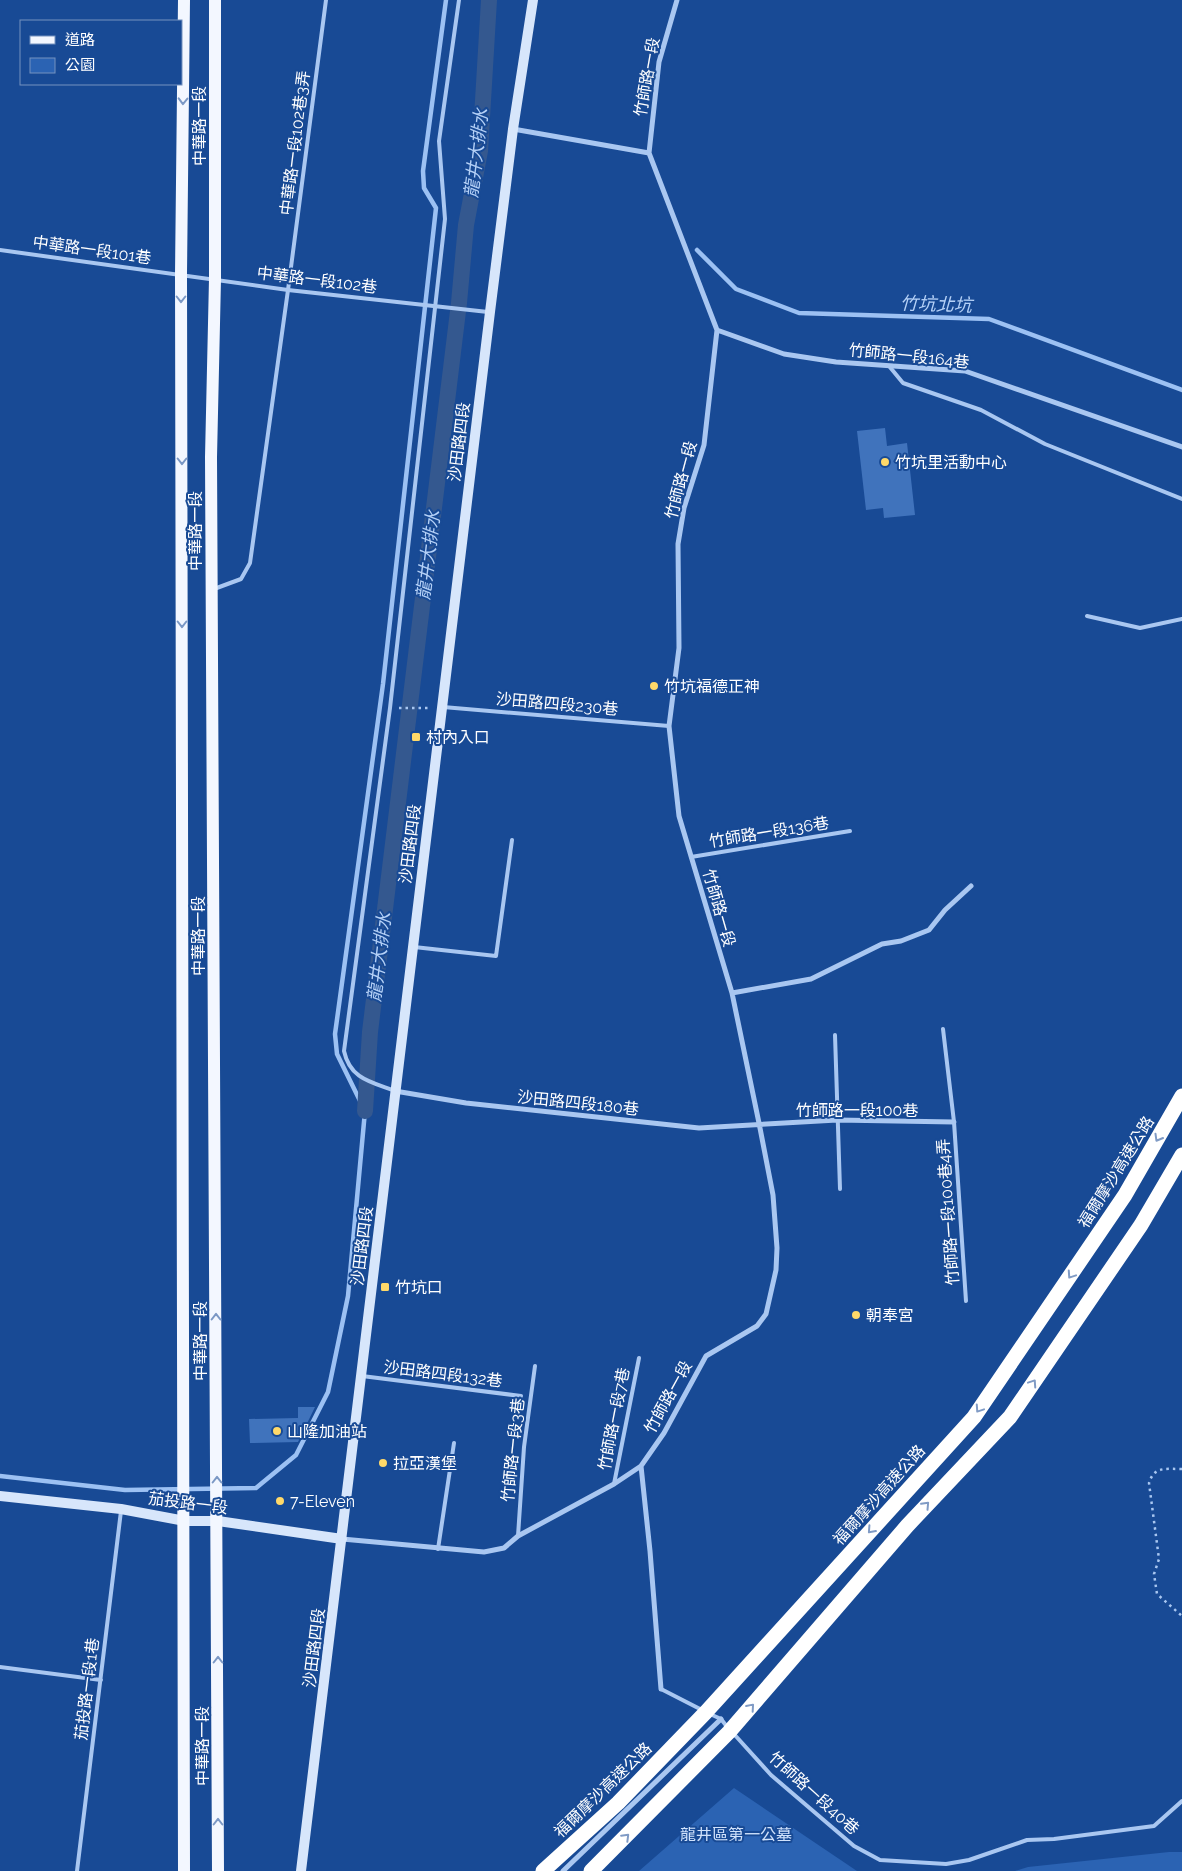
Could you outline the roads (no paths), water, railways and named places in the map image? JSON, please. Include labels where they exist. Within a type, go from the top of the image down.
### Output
[{"type":"highway","name":"福爾摩沙高速公路","points":[[543,1871],[618,1803],[699,1719],[974,1418],[1125,1195],[1182,1096]]},
{"type":"highway","points":[[591,1871],[729,1732],[907,1526],[1010,1417],[1141,1225],[1182,1155]]},
{"type":"main road","name":"中華路一段","points":[[184,0],[181,274],[185,1521],[184,1871]]},
{"type":"main road","name":"中華路一段","points":[[215,0],[215,279],[211,457],[218,1521],[218,1871]]},
{"type":"street","name":"沙田路四段","points":[[302,1871],[490,312],[513,129],[533,0]]},
{"type":"street","name":"竹師路一段","points":[[342,1539],[438,1550],[484,1552],[504,1548],[518,1536],[614,1484],[641,1466],[664,1433],[706,1356],[757,1326],[766,1314],[776,1270],[778,1248],[773,1195],[759,1123],[732,993],[679,816],[669,726],[679,648],[678,544],[684,508],[704,445],[717,330],[650,153],[659,62],[677,0]]},
{"type":"street","points":[[513,129],[650,153]]},
{"type":"street","name":"竹師路一段164巷","points":[[717,330],[784,354],[836,362],[965,371],[1182,447]]},
{"type":"street","points":[[732,993],[811,979],[882,944],[901,941],[929,930],[945,910],[971,886]]},
{"type":"street","name":"沙田路四段180巷","points":[[395,1091],[466,1103],[699,1128],[759,1123]]},
{"type":"street","name":"竹師路一段100巷","points":[[759,1123],[837,1120],[954,1122]]},
{"type":"street","name":"竹師路一段40巷","points":[[641,1466],[661,1689]]},
{"type":"street","name":"茄投路一段","points":[[0,1496],[122,1509],[185,1521],[218,1521],[342,1539]]},
{"type":"street","points":[[563,1871],[721,1720]]},
{"type":"lane","name":"中華路一段102巷3弄","points":[[212,589],[241,579],[250,563],[326,0]]},
{"type":"lane","points":[[395,1091],[353,1072],[347,1063],[344,1051],[390,708],[436,306],[445,219],[439,141],[459,0]]},
{"type":"lane","name":"中華路一段101巷","points":[[0,250],[181,274]]},
{"type":"lane","name":"中華路一段102巷","points":[[181,274],[288,290],[490,312]]},
{"type":"lane","points":[[889,366],[903,383],[981,410],[1045,444],[1182,498]]},
{"type":"lane","points":[[1087,616],[1140,628],[1182,619]]},
{"type":"lane","name":"沙田路四段230巷","points":[[443,707],[669,726]]},
{"type":"lane","name":"竹師路一段136巷","points":[[691,857],[850,831]]},
{"type":"lane","points":[[412,947],[496,956],[512,840]]},
{"type":"lane","name":"竹師路一段100巷4弄","points":[[943,1029],[954,1122],[966,1301]]},
{"type":"lane","points":[[835,1035],[840,1189]]},
{"type":"lane","name":"竹師路一段7巷","points":[[614,1484],[639,1358]]},
{"type":"lane","name":"竹師路一段3巷","points":[[518,1536],[524,1447],[535,1366]]},
{"type":"lane","name":"沙田路四段132巷","points":[[362,1376],[520,1396]]},
{"type":"lane","points":[[438,1550],[454,1443]]},
{"type":"lane","name":"茄投路一段1巷","points":[[77,1871],[122,1509]]},
{"type":"lane","points":[[0,1667],[101,1680]]},
{"type":"lane","name":"竹師路一段40巷","points":[[661,1689],[721,1720],[771,1774],[854,1846],[880,1860],[946,1864],[969,1860],[1027,1840],[1054,1839],[1154,1826],[1182,1801]]},
{"type":"waterway","points":[[0,1476],[125,1490],[256,1488],[296,1455],[328,1392],[348,1296],[365,1111],[337,1054],[335,1034],[383,684],[436,208],[424,188],[423,171],[446,0]]},
{"type":"waterway","name":"龍井大排水","points":[[365,1111],[370,1032],[459,303],[466,225],[480,151],[489,0]]},
{"type":"waterway","name":"竹坑北坑","points":[[697,250],[736,289],[799,313],[989,319],[1182,390]]},
{"type":"place","name":"竹坑里活動中心","points":[[885,462]]},
{"type":"place","name":"竹坑福德正神","points":[[654,686]]},
{"type":"place","name":"村內入口","points":[[416,737]]},
{"type":"place","name":"竹坑口","points":[[385,1287]]},
{"type":"place","name":"朝奉宮","points":[[856,1315]]},
{"type":"place","name":"山隆加油站","points":[[277,1431]]},
{"type":"place","name":"拉亞漢堡","points":[[383,1463]]},
{"type":"place","name":"7-Eleven","points":[[280,1501]]},
{"type":"park label","name":"龍井區第一公墓","points":[[736,1834]]}]
